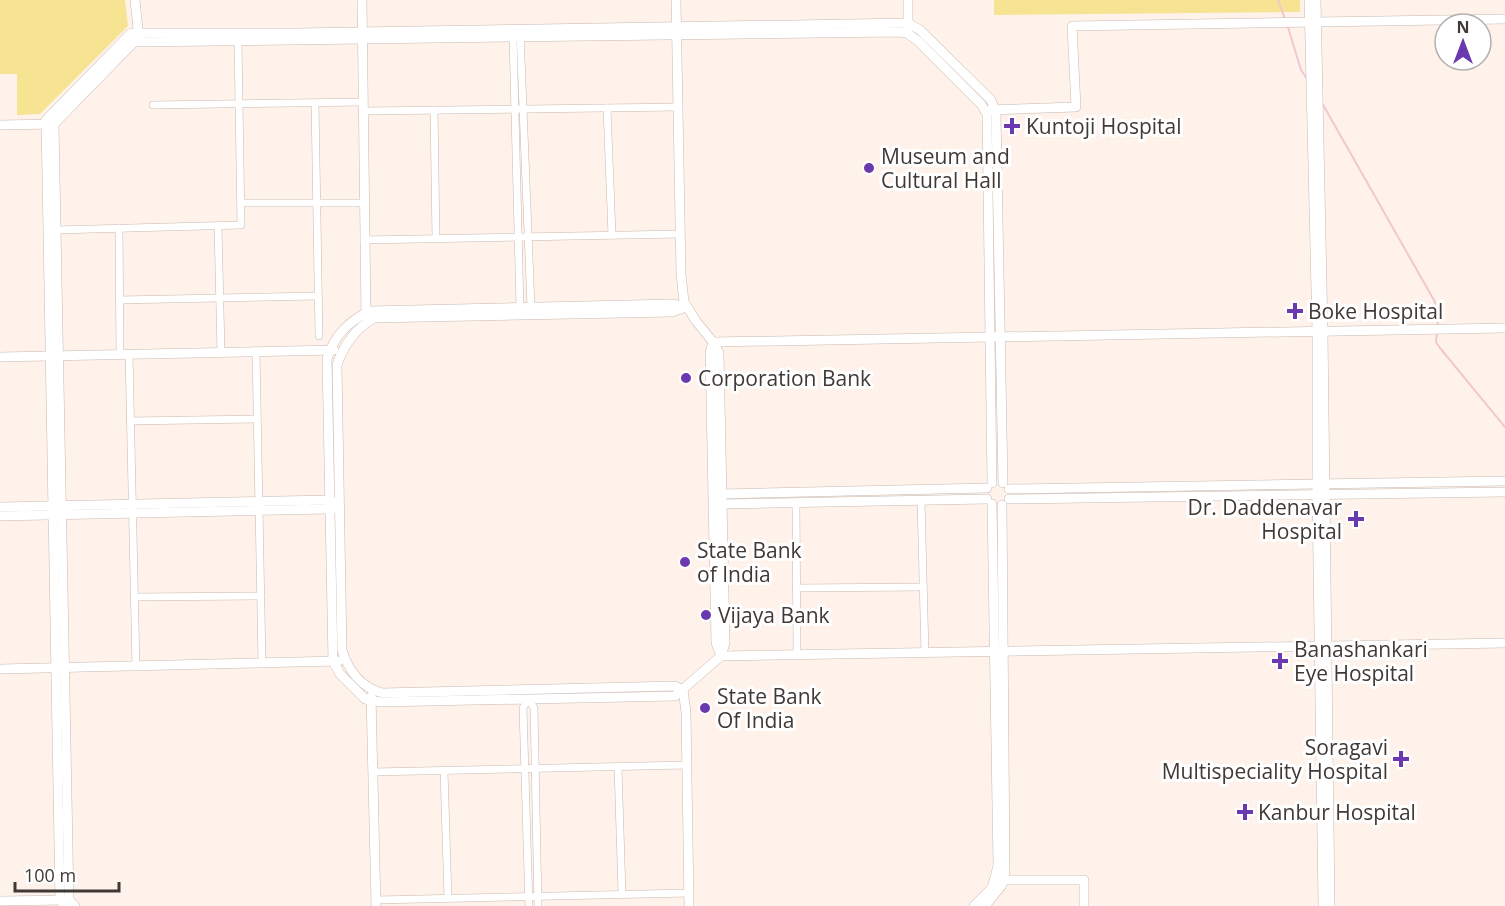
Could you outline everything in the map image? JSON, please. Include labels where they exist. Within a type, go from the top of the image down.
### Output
[{"type":"street","points":[[135,0],[138,38]]},
{"type":"street","points":[[362,0],[367,317],[342,350],[337,365],[342,650],[345,661],[371,695],[380,702],[675,696],[722,656],[725,643],[710,352],[713,342]]},
{"type":"street","points":[[676,0],[681,274],[684,302],[713,342]]},
{"type":"street","points":[[907,33],[908,0]]},
{"type":"street","points":[[1309,0],[1318,82],[1315,102]]},
{"type":"street","points":[[1316,0],[1310,69],[1315,102],[1320,332],[1323,906]]},
{"type":"street","points":[[676,30],[907,33],[990,110],[1076,107],[1072,26],[1505,19]]},
{"type":"street","points":[[138,38],[518,34],[908,23],[920,30],[991,100],[987,114],[1000,497],[999,651],[1005,861],[997,893],[985,906]]},
{"type":"street","points":[[54,356],[56,230],[50,124],[45,120],[131,33],[138,38],[238,40],[362,35]]},
{"type":"street","points":[[518,34],[524,109],[531,307]]},
{"type":"street","points":[[518,34],[515,109],[520,307]]},
{"type":"street","points":[[56,230],[241,225],[238,40]]},
{"type":"street","points":[[153,105],[315,103],[434,110],[678,107]]},
{"type":"street","points":[[315,103],[319,336]]},
{"type":"street","points":[[607,108],[612,235]]},
{"type":"street","points":[[434,110],[436,239]]},
{"type":"street","points":[[0,125],[50,124]]},
{"type":"street","points":[[0,901],[68,903],[60,668],[50,124]]},
{"type":"street","points":[[241,203],[364,203]]},
{"type":"street","points":[[218,226],[221,352]]},
{"type":"street","points":[[119,228],[119,300],[130,421],[136,667]]},
{"type":"street","points":[[364,240],[680,234]]},
{"type":"street","points":[[119,300],[318,296]]},
{"type":"street","points":[[683,690],[675,686],[382,693],[365,699],[340,674],[333,661],[327,359],[333,341],[356,318],[392,310],[672,304],[687,307]]},
{"type":"street","points":[[367,317],[672,312],[687,307]]},
{"type":"street","points":[[713,342],[1505,328]]},
{"type":"street","points":[[995,337],[990,486],[1000,497],[1505,492]]},
{"type":"street","points":[[0,357],[342,350]]},
{"type":"street","points":[[256,351],[262,664]]},
{"type":"street","points":[[130,421],[257,419]]},
{"type":"street","points":[[719,499],[796,502],[921,500],[1321,484],[1505,481]]},
{"type":"street","points":[[990,486],[1000,497]]},
{"type":"street","points":[[719,499],[990,486]]},
{"type":"street","points":[[921,500],[925,652]]},
{"type":"street","points":[[796,502],[797,654]]},
{"type":"street","points":[[0,516],[57,511],[340,506]]},
{"type":"street","points":[[0,507],[57,511]]},
{"type":"street","points":[[796,588],[923,587]]},
{"type":"street","points":[[134,597],[261,596]]},
{"type":"street","points":[[722,656],[1505,643]]},
{"type":"street","points":[[1323,646],[1330,906]]},
{"type":"street","points":[[0,669],[345,661]]},
{"type":"street","points":[[683,690],[686,712],[689,906]]},
{"type":"street","points":[[371,695],[376,903],[448,898],[689,893]]},
{"type":"street","points":[[528,699],[534,708],[538,906]]},
{"type":"street","points":[[528,699],[523,708],[529,906]]},
{"type":"street","points":[[373,772],[687,765]]},
{"type":"street","points":[[618,767],[622,894]]},
{"type":"street","points":[[444,771],[448,898]]},
{"type":"street","points":[[974,906],[999,880],[1084,880],[1084,906]]},
{"type":"shaded area","points":[[0,0],[125,0],[128,26],[40,114],[17,115],[17,74],[0,74]]},
{"type":"shaded area","points":[[994,0],[1300,0],[1300,12],[994,15]]},
{"type":"waterway","points":[[1278,0],[1285,19]]},
{"type":"waterway","points":[[1287,24],[1301,70],[1308,80]]},
{"type":"waterway","points":[[1322,103],[1435,302],[1438,325]]},
{"type":"waterway","points":[[1437,331],[1436,342],[1440,348],[1505,427]]},
{"type":"place","name":"Kuntoji Hospital","points":[[1012,126]]},
{"type":"place","name":"Museum and Cultural Hall","points":[[869,168]]},
{"type":"place","name":"Boke Hospital","points":[[1295,311]]},
{"type":"place","name":"Corporation Bank","points":[[686,378]]},
{"type":"place","name":"Dr. Daddenavar Hospital","points":[[1356,519]]},
{"type":"place","name":"State Bank of India","points":[[685,562]]},
{"type":"place","name":"Vijaya Bank","points":[[706,615]]},
{"type":"place","name":"Banashankari Eye Hospital","points":[[1280,661]]},
{"type":"place","name":"State Bank Of India","points":[[705,708]]},
{"type":"place","name":"Soragavi Multispeciality Hospital","points":[[1401,759]]},
{"type":"place","name":"Kanbur Hospital","points":[[1245,812]]}]
